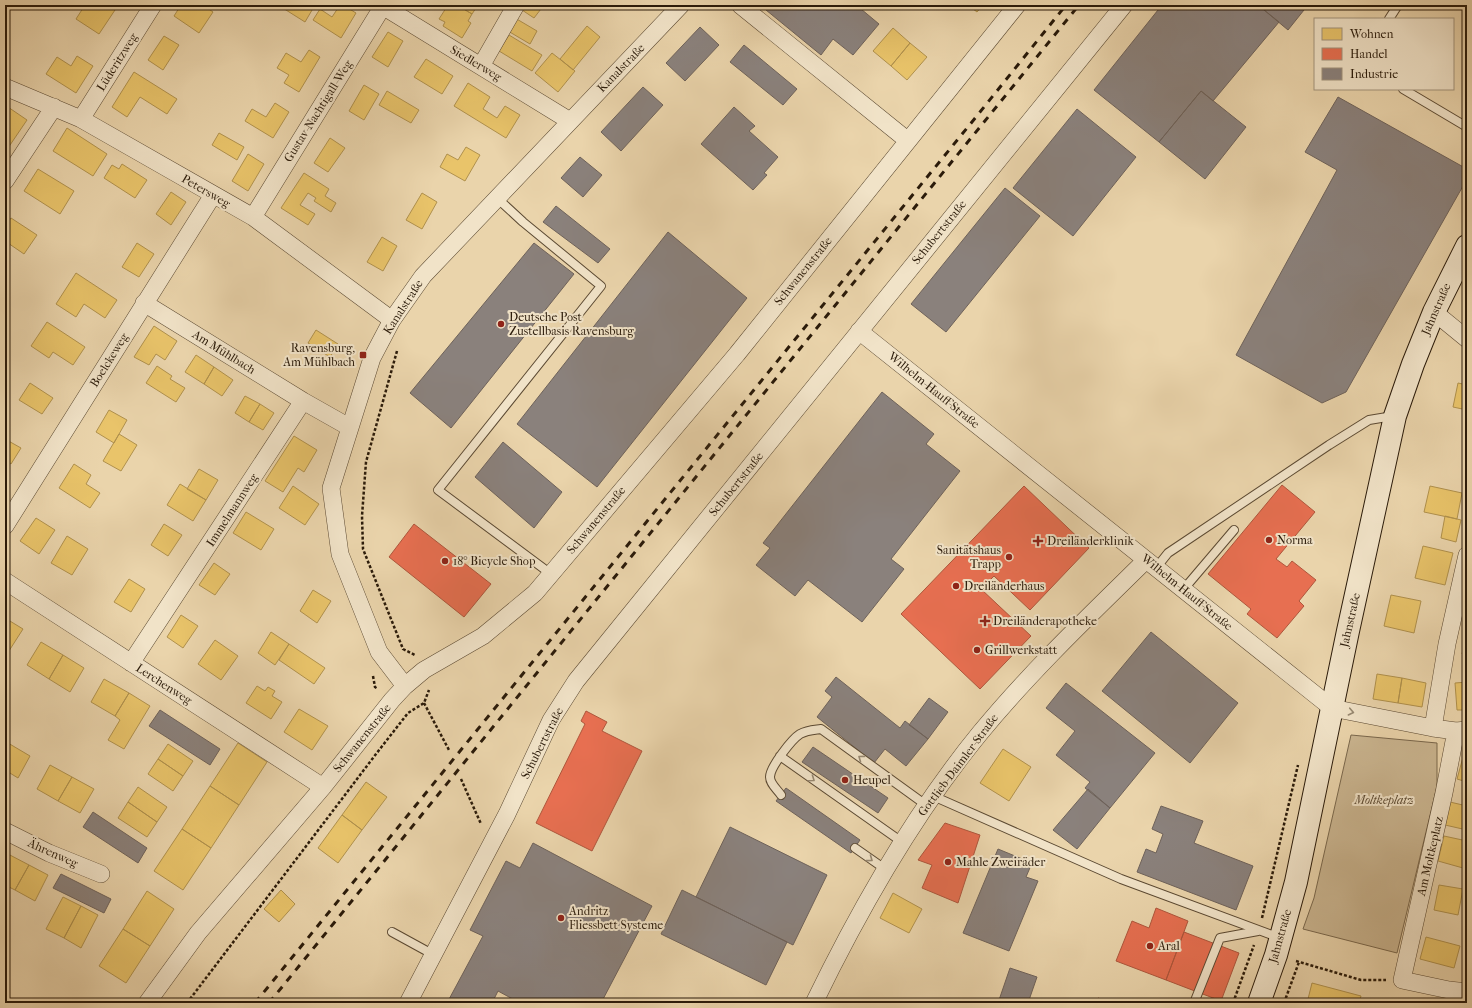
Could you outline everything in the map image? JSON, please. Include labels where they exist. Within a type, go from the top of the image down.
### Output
[{"type":"main road","name":"Jahnstraße","points":[[1258,1003],[1278,947],[1296,882],[1332,708],[1396,416],[1413,364],[1434,312],[1467,246]]},
{"type":"street","name":"Lüderitzweg","points":[[81,119],[153,5]]},
{"type":"street","points":[[481,66],[516,5]]},
{"type":"street","name":"Kanalstraße","points":[[406,686],[379,652],[340,554],[331,488],[372,358],[392,320],[423,276],[681,5]]},
{"type":"street","points":[[740,5],[907,140]]},
{"type":"street","name":"Schwanenstraße","points":[[147,1003],[198,933],[323,787],[392,700],[424,670],[483,636],[535,593],[552,574],[737,354],[907,140],[1017,5]]},
{"type":"street","name":"Schubertstraße","points":[[408,1003],[507,814],[551,720],[576,681],[1124,5]]},
{"type":"street","name":"Siedlerweg","points":[[382,6],[570,121]]},
{"type":"street","name":"Gustav-Nachtigall-Weg","points":[[253,217],[382,6]]},
{"type":"street","name":"Petersweg","points":[[5,87],[81,119],[253,217],[392,320]]},
{"type":"street","points":[[5,181],[54,107]]},
{"type":"street","name":"Boelckeweg","points":[[5,526],[213,195]]},
{"type":"street","name":"Am Mühlbach","points":[[144,303],[303,401]]},
{"type":"street","points":[[1434,312],[1467,340]]},
{"type":"street","name":"Wilhelm-Hauff-Straße","points":[[859,331],[1332,708],[1433,728],[1461,731]]},
{"type":"street","points":[[303,401],[349,427]]},
{"type":"street","name":"Immelmannweg","points":[[131,663],[303,401]]},
{"type":"street","points":[[1433,728],[1447,644],[1467,555]]},
{"type":"street","name":"Gottlieb-Daimler-Straße","points":[[814,1003],[842,944],[885,869],[930,801],[980,732],[1042,663],[1151,564]]},
{"type":"street","name":"Lerchenweg","points":[[5,581],[323,787]]},
{"type":"street","name":"Am Moltkeplatz","points":[[1402,980],[1444,794],[1461,731]]},
{"type":"street","name":"Ährenweg","points":[[5,831],[49,854],[101,874]]},
{"type":"street","points":[[1402,980],[1447,996],[1467,992]]},
{"type":"lane","points":[[1390,18],[1398,5]]},
{"type":"lane","points":[[1405,90],[1467,127]]},
{"type":"lane","points":[[497,198],[523,222],[601,286],[438,490],[552,574]]},
{"type":"lane","points":[[1151,564],[1369,420],[1396,416]]},
{"type":"lane","points":[[1183,590],[1234,530]]},
{"type":"lane","points":[[781,795],[772,785],[770,776],[772,768],[780,756],[798,736],[808,730],[821,729],[930,801],[1121,879],[1259,930],[1278,947]]},
{"type":"lane","points":[[780,756],[902,842]]},
{"type":"lane","points":[[855,848],[885,869]]},
{"type":"lane","points":[[1194,1003],[1220,938],[1259,930]]},
{"type":"lane","points":[[392,932],[434,955]]},
{"type":"path","points":[[392,320],[399,341],[395,362],[366,462],[362,516],[363,548],[403,649],[415,655]]},
{"type":"path","points":[[373,672],[375,687]]},
{"type":"path","points":[[187,1003],[408,713],[424,703],[432,684]]},
{"type":"path","points":[[424,703],[449,750]]},
{"type":"path","points":[[1233,1003],[1259,930],[1298,763]]},
{"type":"path","points":[[461,779],[482,826],[494,838]]},
{"type":"path","points":[[1278,947],[1299,962],[1361,980],[1402,980]]},
{"type":"path","points":[[1284,1003],[1299,962]]},
{"type":"green space","name":"Moltkeplatz","points":[[1351,735],[1437,743],[1437,786],[1397,953],[1303,929],[1314,898]]},
{"type":"building: Wohnen","points":[[85,5],[107,5],[115,10],[99,34],[76,19]]},
{"type":"building: Wohnen","points":[[181,5],[203,5],[213,12],[199,33],[174,16]]},
{"type":"building: Wohnen","points":[[278,5],[315,5],[305,22]]},
{"type":"building: Wohnen","points":[[340,5],[343,5],[356,13],[341,38],[313,20],[320,9],[332,17]]},
{"type":"building: Wohnen","points":[[448,5],[457,5],[472,14],[468,21],[471,23],[462,38],[443,26],[445,22],[439,19]]},
{"type":"building: Wohnen","points":[[457,5],[478,5],[472,14]]},
{"type":"building: Wohnen","points":[[526,5],[544,5],[534,18],[522,10]]},
{"type":"building: Wohnen","points":[[968,5],[983,5],[977,12]]},
{"type":"building: Wohnen","points":[[515,18],[537,31],[530,44],[508,31]]},
{"type":"building: Wohnen","points":[[587,26],[600,37],[573,70],[560,59]]},
{"type":"building: Wohnen","points":[[893,28],[910,43],[891,66],[873,51]]},
{"type":"building: Wohnen","points":[[388,32],[403,41],[388,67],[372,57]]},
{"type":"building: Wohnen","points":[[509,35],[542,55],[532,71],[499,51]]},
{"type":"building: Wohnen","points":[[164,36],[179,45],[163,70],[148,60]]},
{"type":"building: Wohnen","points":[[910,43],[927,57],[907,80],[891,66]]},
{"type":"building: Wohnen","points":[[309,50],[320,57],[299,92],[284,83],[289,75],[277,68],[286,53],[301,62]]},
{"type":"building: Wohnen","points":[[552,53],[575,71],[558,92],[535,73]]},
{"type":"building: Wohnen","points":[[77,56],[93,66],[76,93],[46,74],[57,57],[71,66]]},
{"type":"building: Wohnen","points":[[426,59],[453,76],[442,94],[414,77]]},
{"type":"building: Wohnen","points":[[134,72],[177,99],[167,114],[140,97],[127,117],[112,107]]},
{"type":"building: Wohnen","points":[[468,83],[490,97],[483,109],[497,118],[505,106],[520,115],[506,138],[454,106]]},
{"type":"building: Wohnen","points":[[364,85],[379,94],[364,120],[349,111]]},
{"type":"building: Wohnen","points":[[387,91],[419,110],[411,123],[379,105]]},
{"type":"building: Wohnen","points":[[275,103],[289,112],[273,138],[245,121],[252,109],[266,117]]},
{"type":"building: Wohnen","points":[[5,105],[27,120],[8,148],[5,146]]},
{"type":"building: Wohnen","points":[[67,128],[107,154],[93,176],[53,151]]},
{"type":"building: Wohnen","points":[[219,133],[244,147],[237,160],[212,145]]},
{"type":"building: Wohnen","points":[[330,138],[345,148],[328,172],[314,163]]},
{"type":"building: Wohnen","points":[[466,147],[480,155],[465,181],[440,167],[447,154],[458,160]]},
{"type":"building: Wohnen","points":[[248,154],[264,164],[248,191],[232,181]]},
{"type":"building: Wohnen","points":[[122,164],[147,180],[135,198],[104,178],[112,165],[119,169]]},
{"type":"building: Wohnen","points":[[38,169],[74,191],[60,214],[24,191]]},
{"type":"building: Wohnen","points":[[304,173],[329,189],[325,196],[336,203],[331,212],[314,201],[316,198],[308,193],[300,205],[315,214],[308,225],[281,208]]},
{"type":"building: Wohnen","points":[[171,192],[186,202],[171,225],[156,214]]},
{"type":"building: Wohnen","points":[[422,193],[437,202],[422,229],[406,220]]},
{"type":"building: Wohnen","points":[[11,218],[37,235],[24,254],[5,241],[5,227]]},
{"type":"building: Wohnen","points":[[382,237],[397,246],[383,271],[367,262]]},
{"type":"building: Wohnen","points":[[137,243],[154,254],[139,277],[122,267]]},
{"type":"building: Wohnen","points":[[76,273],[117,300],[105,318],[84,304],[76,317],[56,304]]},
{"type":"building: Wohnen","points":[[47,322],[85,347],[73,365],[53,352],[49,358],[31,346]]},
{"type":"building: Wohnen","points":[[154,326],[177,341],[165,360],[156,354],[149,365],[134,357]]},
{"type":"building: Wohnen","points":[[316,330],[338,344],[330,357],[308,343]]},
{"type":"building: Wohnen","points":[[196,355],[214,367],[204,384],[185,372]]},
{"type":"building: Wohnen","points":[[157,366],[172,376],[170,379],[185,388],[176,402],[146,383]]},
{"type":"building: Wohnen","points":[[214,367],[233,380],[222,396],[204,384]]},
{"type":"building: Wohnen","points":[[30,383],[53,398],[42,414],[19,400]]},
{"type":"building: Wohnen","points":[[1458,383],[1467,385],[1467,410],[1453,407]]},
{"type":"building: Wohnen","points":[[245,396],[260,404],[249,422],[235,413]]},
{"type":"building: Wohnen","points":[[260,404],[274,413],[263,430],[249,422]]},
{"type":"building: Wohnen","points":[[109,410],[127,420],[114,443],[96,432]]},
{"type":"building: Wohnen","points":[[119,434],[137,445],[121,471],[103,461]]},
{"type":"building: Wohnen","points":[[294,436],[317,450],[304,472],[298,468],[283,492],[265,481]]},
{"type":"building: Wohnen","points":[[5,439],[21,448],[11,464],[5,460]]},
{"type":"building: Wohnen","points":[[74,464],[91,475],[86,484],[100,493],[90,508],[59,488]]},
{"type":"building: Wohnen","points":[[199,469],[218,480],[206,500],[187,489]]},
{"type":"building: Wohnen","points":[[180,484],[206,500],[193,521],[167,505]]},
{"type":"building: Wohnen","points":[[293,486],[319,504],[305,525],[279,508]]},
{"type":"building: Wohnen","points":[[1430,486],[1462,493],[1457,519],[1424,512]]},
{"type":"building: Wohnen","points":[[246,512],[274,529],[261,550],[233,533]]},
{"type":"building: Wohnen","points":[[1445,516],[1461,520],[1456,542],[1441,538]]},
{"type":"building: Wohnen","points":[[36,518],[55,530],[39,554],[20,541]]},
{"type":"building: Wohnen","points":[[164,524],[182,535],[168,556],[151,545]]},
{"type":"building: Wohnen","points":[[67,536],[88,549],[72,575],[51,563]]},
{"type":"building: Wohnen","points":[[1423,546],[1453,553],[1445,585],[1415,578]]},
{"type":"building: Wohnen","points":[[214,563],[230,574],[215,595],[199,585]]},
{"type":"building: Wohnen","points":[[129,579],[145,589],[131,612],[114,602]]},
{"type":"building: Wohnen","points":[[313,590],[331,601],[317,623],[300,611]]},
{"type":"building: Wohnen","points":[[1391,595],[1421,601],[1414,633],[1384,626]]},
{"type":"building: Wohnen","points":[[181,615],[198,626],[183,648],[167,637]]},
{"type":"building: Wohnen","points":[[5,618],[23,629],[7,654],[5,653]]},
{"type":"building: Wohnen","points":[[271,632],[289,644],[275,665],[258,653]]},
{"type":"building: Wohnen","points":[[1467,632],[1467,655],[1462,654]]},
{"type":"building: Wohnen","points":[[215,640],[238,656],[221,680],[198,664]]},
{"type":"building: Wohnen","points":[[41,642],[63,655],[49,679],[27,665]]},
{"type":"building: Wohnen","points":[[289,644],[325,668],[314,684],[279,660]]},
{"type":"building: Wohnen","points":[[63,655],[84,668],[70,692],[49,679]]},
{"type":"building: Wohnen","points":[[1377,674],[1402,678],[1398,703],[1373,699]]},
{"type":"building: Wohnen","points":[[1402,678],[1426,683],[1422,707],[1398,703]]},
{"type":"building: Wohnen","points":[[104,679],[129,693],[115,716],[91,702]]},
{"type":"building: Wohnen","points":[[1467,682],[1467,710],[1457,710],[1455,683]]},
{"type":"building: Wohnen","points":[[257,686],[265,691],[268,687],[275,691],[272,696],[282,702],[271,719],[246,703]]},
{"type":"building: Wohnen","points":[[129,693],[150,706],[124,749],[108,740],[120,720],[115,716]]},
{"type":"building: Wohnen","points":[[299,709],[328,726],[312,750],[284,732]]},
{"type":"building: Wohnen","points":[[8,743],[30,756],[18,778],[5,770],[5,749]]},
{"type":"building: Wohnen","points":[[238,743],[267,762],[239,805],[210,786]]},
{"type":"building: Wohnen","points":[[168,744],[193,761],[183,776],[158,759]]},
{"type":"building: Wohnen","points":[[1003,749],[1031,767],[1009,801],[980,783]]},
{"type":"building: Wohnen","points":[[1465,750],[1467,751],[1467,782],[1457,779]]},
{"type":"building: Wohnen","points":[[158,759],[183,776],[173,791],[148,774]]},
{"type":"building: Wohnen","points":[[50,765],[72,777],[58,801],[37,789]]},
{"type":"building: Wohnen","points":[[72,777],[94,789],[80,813],[58,801]]},
{"type":"building: Wohnen","points":[[366,782],[387,797],[362,830],[342,815]]},
{"type":"building: Wohnen","points":[[210,786],[239,805],[211,848],[182,829]]},
{"type":"building: Wohnen","points":[[138,787],[167,807],[157,822],[128,802]]},
{"type":"building: Wohnen","points":[[128,802],[157,822],[147,837],[118,818]]},
{"type":"building: Wohnen","points":[[1450,802],[1467,806],[1467,830],[1445,825]]},
{"type":"building: Wohnen","points":[[342,815],[362,830],[338,863],[318,848]]},
{"type":"building: Wohnen","points":[[182,829],[211,848],[183,890],[154,871]]},
{"type":"building: Wohnen","points":[[1444,836],[1467,841],[1467,851],[1463,868],[1438,861]]},
{"type":"building: Wohnen","points":[[8,854],[29,865],[15,890],[5,885],[5,861]]},
{"type":"building: Wohnen","points":[[29,865],[48,875],[35,901],[15,890]]},
{"type":"building: Wohnen","points":[[1439,885],[1463,889],[1458,915],[1434,910]]},
{"type":"building: Wohnen","points":[[281,890],[295,904],[279,922],[264,909]]},
{"type":"building: Wohnen","points":[[147,891],[174,909],[150,946],[123,929]]},
{"type":"building: Wohnen","points":[[893,893],[922,909],[909,933],[880,918]]},
{"type":"building: Wohnen","points":[[63,897],[81,906],[64,938],[46,929]]},
{"type":"building: Wohnen","points":[[81,906],[98,915],[81,948],[64,938]]},
{"type":"building: Wohnen","points":[[123,929],[150,946],[126,983],[99,966]]},
{"type":"building: Wohnen","points":[[1426,937],[1460,946],[1454,968],[1420,959]]},
{"type":"building: Wohnen","points":[[1312,983],[1361,996],[1359,1003],[1307,1003]]},
{"type":"building: Handel","points":[[1282,485],[1315,512],[1276,559],[1287,567],[1292,561],[1316,580],[1299,601],[1304,606],[1277,638],[1247,614],[1251,609],[1208,574]]},
{"type":"building: Handel","name":"Dreiländerhaus","points":[[1024,486],[1089,548],[1030,610],[994,576],[981,589],[1031,636],[980,689],[901,614]]},
{"type":"building: Handel","points":[[414,524],[491,584],[464,617],[389,557]]},
{"type":"building: Handel","points":[[586,711],[607,722],[602,731],[642,751],[592,851],[536,823],[585,724],[581,721]]},
{"type":"building: Handel","name":"Mahle Zweiräder","points":[[945,823],[980,835],[958,903],[922,888],[932,865],[918,860]]},
{"type":"building: Handel","name":"Aral","points":[[1156,908],[1188,921],[1166,980],[1116,961],[1132,921],[1149,928]]},
{"type":"building: Handel","points":[[1184,932],[1239,953],[1221,1001],[1166,980]]},
{"type":"building: Handel","points":[[1098,998],[1114,1003],[1096,1003]]},
{"type":"building: Industrie","points":[[770,5],[864,5],[861,9],[879,24],[853,55],[833,39],[821,55],[766,10]]},
{"type":"building: Industrie","points":[[1162,5],[1258,5],[1279,22],[1213,101],[1201,91],[1159,142],[1094,90]]},
{"type":"building: Industrie","points":[[1258,5],[1308,5],[1288,30]]},
{"type":"building: Industrie","points":[[700,27],[719,45],[685,81],[666,63]]},
{"type":"building: Industrie","points":[[744,45],[797,89],[783,105],[730,62]]},
{"type":"building: Industrie","points":[[643,87],[663,105],[621,151],[601,132]]},
{"type":"building: Industrie","points":[[1201,91],[1246,127],[1205,179],[1159,142]]},
{"type":"building: Industrie","points":[[1338,97],[1467,169],[1467,179],[1346,392],[1322,403],[1236,355],[1337,170],[1305,152]]},
{"type":"building: Industrie","points":[[734,107],[755,126],[749,131],[778,157],[764,173],[767,175],[753,190],[701,144]]},
{"type":"building: Industrie","points":[[1077,109],[1136,157],[1073,236],[1013,188]]},
{"type":"building: Industrie","points":[[580,157],[602,175],[583,197],[561,178]]},
{"type":"building: Industrie","points":[[1005,188],[1040,216],[946,332],[911,304]]},
{"type":"building: Industrie","points":[[556,206],[610,249],[598,263],[543,222]]},
{"type":"building: Industrie","points":[[668,232],[747,298],[597,487],[517,424]]},
{"type":"building: Industrie","name":"Deutsche Post Zustellbasis Ravensburg","points":[[534,243],[574,274],[451,428],[410,393]]},
{"type":"building: Industrie","points":[[882,392],[934,434],[926,444],[960,471],[891,559],[904,569],[862,622],[808,580],[795,596],[756,565],[770,548],[763,543]]},
{"type":"building: Industrie","points":[[503,442],[562,492],[534,528],[475,477]]},
{"type":"building: Industrie","points":[[1151,632],[1238,703],[1190,763],[1102,691]]},
{"type":"building: Industrie","points":[[836,677],[900,728],[905,721],[928,739],[906,766],[885,749],[874,763],[817,717],[832,697],[825,691]]},
{"type":"building: Industrie","points":[[1066,683],[1155,753],[1110,808],[1085,788],[1090,782],[1056,755],[1075,731],[1046,708]]},
{"type":"building: Industrie","points":[[929,698],[948,712],[928,739],[909,725]]},
{"type":"building: Industrie","points":[[160,710],[220,749],[210,765],[149,726]]},
{"type":"building: Industrie","name":"Heupel","points":[[813,747],[888,798],[878,813],[802,762]]},
{"type":"building: Industrie","points":[[786,788],[860,840],[851,853],[776,801]]},
{"type":"building: Industrie","points":[[1088,789],[1110,808],[1077,849],[1053,830]]},
{"type":"building: Industrie","points":[[1161,806],[1203,821],[1194,843],[1253,866],[1236,910],[1137,872],[1146,849],[1156,853],[1163,834],[1152,829]]},
{"type":"building: Industrie","points":[[93,812],[147,848],[138,863],[83,827]]},
{"type":"building: Industrie","points":[[730,827],[827,875],[793,945],[696,897]]},
{"type":"building: Industrie","name":"Andritz Fliessbett Systeme","points":[[533,843],[652,906],[601,1003],[520,1003],[498,991],[492,1003],[447,1003],[483,936],[470,930],[506,861],[520,868]]},
{"type":"building: Industrie","points":[[998,849],[1032,863],[1026,877],[1038,881],[1009,951],[963,933]]},
{"type":"building: Industrie","points":[[61,874],[111,899],[104,913],[53,888]]},
{"type":"building: Industrie","points":[[682,890],[787,942],[766,985],[661,934]]},
{"type":"building: Industrie","points":[[1010,968],[1037,977],[1028,1003],[998,1003]]},
{"type":"railway","points":[[255,1003],[1066,5]]},
{"type":"railway","points":[[269,1003],[1079,5]]},
{"type":"place","name":"Deutsche Post Zustellbasis Ravensburg","points":[[501,324]]},
{"type":"place","name":"Ravensburg, Am Mühlbach","points":[[363,355]]},
{"type":"place","name":"Norma","points":[[1269,540]]},
{"type":"place","name":"Dreiländerklinik","points":[[1038,541]]},
{"type":"place","name":"Sanitätshaus Trapp","points":[[1009,557]]},
{"type":"place","name":"18° Bicycle Shop","points":[[445,561]]},
{"type":"place","name":"Dreiländerhaus","points":[[956,586]]},
{"type":"place","name":"Dreiländerapotheke","points":[[985,621]]},
{"type":"place","name":"Grillwerkstatt","points":[[977,650]]},
{"type":"place","name":"Heupel","points":[[845,780]]},
{"type":"place","name":"Mahle Zweiräder","points":[[948,862]]},
{"type":"place","name":"Andritz Fliessbett Systeme","points":[[561,918]]},
{"type":"place","name":"Aral","points":[[1150,946]]}]
